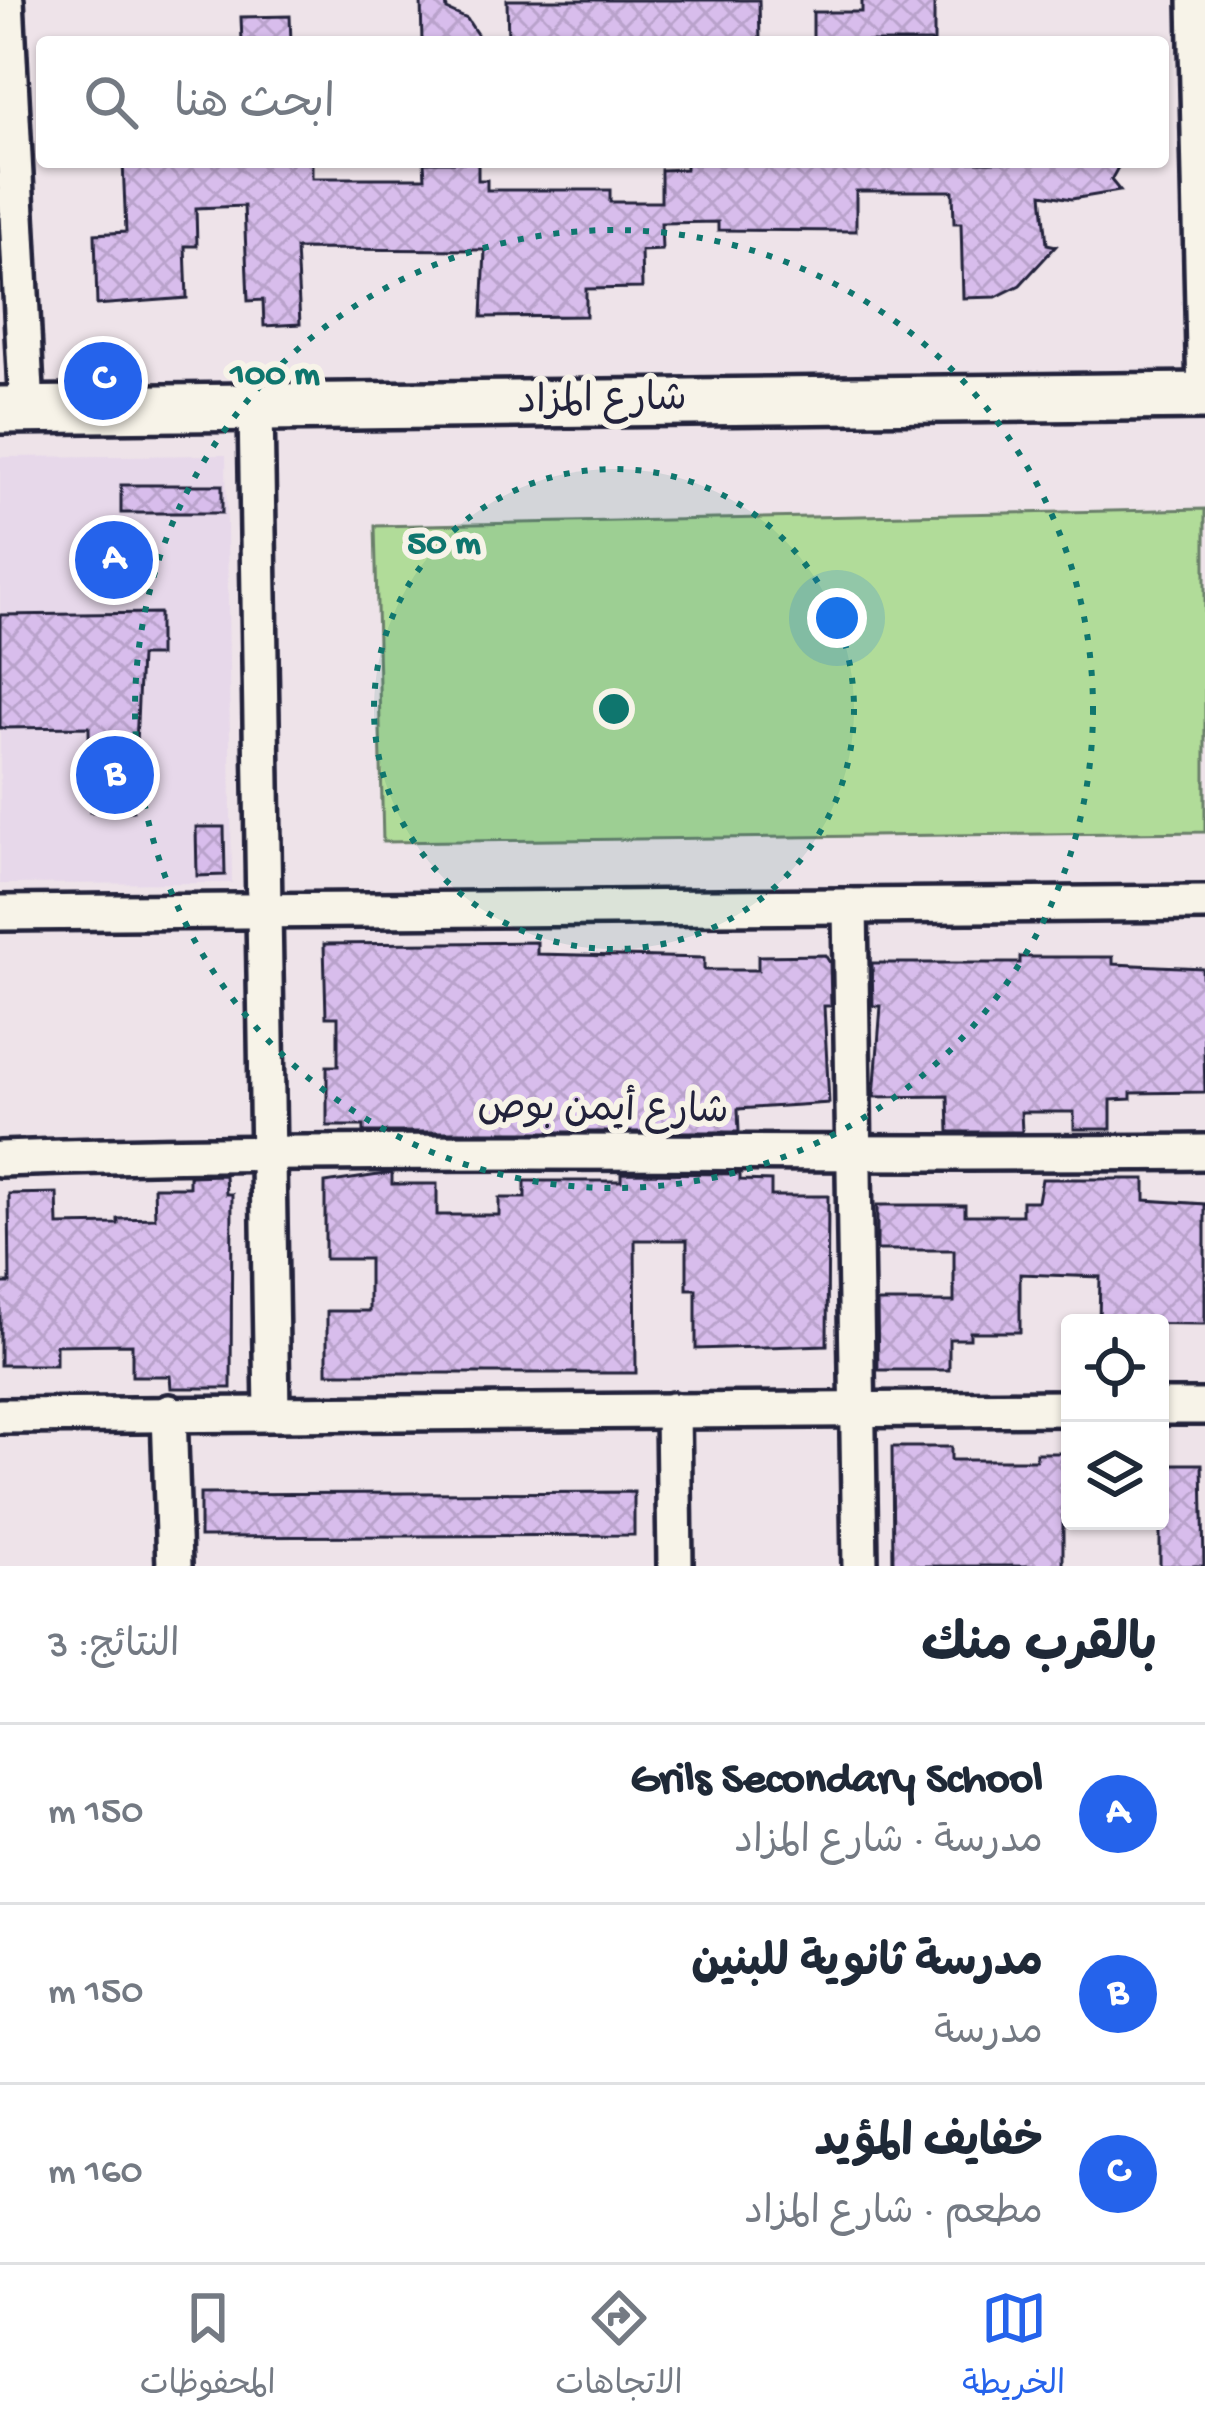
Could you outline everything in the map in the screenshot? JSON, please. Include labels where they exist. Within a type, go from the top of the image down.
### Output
[{"type":"street","points":[[6,0],[14,410]]},
{"type":"street","name":"شارع المزاد","points":[[14,410],[1205,396],[1196,0]]},
{"type":"street","points":[[256,408],[272,1412]]},
{"type":"street","points":[[0,913],[1205,903]]},
{"type":"street","points":[[850,906],[860,1566]]},
{"type":"street","name":"شارع أيمن بوص","points":[[0,1160],[267,1150],[854,1156],[1205,1152]]},
{"type":"street","points":[[1169,1407],[1205,1407]]},
{"type":"street","points":[[0,1416],[1061,1408]]},
{"type":"street","points":[[674,1410],[675,1566]]},
{"type":"street","points":[[169,1412],[174,1566]]},
{"type":"shaded area","points":[[226,455],[232,883],[0,884],[0,457]]},
{"type":"green space","points":[[1205,509],[1205,832],[383,842],[375,526]]},
{"type":"building","points":[[421,0],[446,0],[447,10],[467,19],[478,36],[422,36]]},
{"type":"building","points":[[507,0],[759,0],[760,36],[508,36]]},
{"type":"building","points":[[862,0],[934,0],[934,36],[813,36],[813,12],[862,12]]},
{"type":"building","points":[[290,16],[291,36],[242,36],[241,17]]},
{"type":"building","points":[[123,168],[312,168],[312,178],[425,178],[424,168],[478,168],[478,180],[487,180],[487,190],[610,190],[610,202],[661,202],[661,170],[686,168],[1118,168],[1111,180],[1120,191],[1072,199],[1042,194],[1047,244],[1056,246],[1020,285],[996,297],[963,298],[961,223],[954,223],[953,191],[856,191],[856,231],[718,230],[718,222],[661,223],[662,250],[641,251],[642,288],[586,289],[586,316],[482,317],[485,250],[296,249],[300,324],[264,326],[263,300],[248,301],[244,206],[196,208],[197,246],[185,246],[187,298],[97,305],[95,234],[126,232]]},
{"type":"building","points":[[121,485],[222,485],[222,513],[121,513]]},
{"type":"building","points":[[159,613],[159,656],[140,656],[133,811],[90,812],[89,727],[0,728],[0,615]]},
{"type":"building","points":[[196,827],[224,827],[225,875],[197,876]]},
{"type":"building","points":[[537,942],[537,954],[704,958],[704,970],[758,970],[758,956],[825,955],[830,963],[831,1006],[824,1006],[829,1103],[738,1109],[739,1132],[364,1132],[364,1126],[327,1126],[327,1066],[338,1066],[338,1017],[326,1017],[324,944]]},
{"type":"building","points":[[1020,957],[1113,957],[1113,964],[1202,968],[1205,1092],[1131,1093],[1131,1099],[1111,1100],[1111,1129],[1074,1129],[1074,1112],[1021,1112],[1022,1132],[949,1132],[948,1096],[874,1097],[881,1006],[873,1006],[872,963],[1020,963]]},
{"type":"building","points":[[392,1173],[392,1184],[437,1184],[437,1215],[499,1215],[499,1198],[525,1198],[525,1181],[621,1181],[621,1173],[740,1174],[740,1180],[771,1181],[771,1196],[828,1196],[827,1345],[696,1349],[696,1289],[687,1289],[687,1240],[635,1240],[636,1373],[327,1373],[327,1311],[369,1311],[369,1259],[325,1259],[325,1183]]},
{"type":"building","points":[[225,1175],[226,1194],[232,1194],[231,1388],[171,1388],[170,1376],[132,1376],[132,1344],[56,1345],[56,1365],[0,1365],[0,1283],[10,1283],[9,1194],[57,1193],[58,1225],[118,1224],[118,1219],[155,1218],[154,1187],[189,1187],[189,1176]]},
{"type":"building","points":[[1042,1179],[1145,1179],[1145,1200],[1205,1204],[1205,1324],[1169,1324],[1169,1314],[1099,1314],[1100,1277],[1020,1274],[1020,1332],[970,1332],[970,1339],[949,1339],[949,1370],[878,1370],[877,1302],[954,1302],[954,1250],[877,1250],[877,1205],[965,1205],[965,1215],[1022,1215],[1022,1201],[1038,1201]]},
{"type":"building","points":[[892,1447],[951,1447],[951,1460],[1036,1460],[1036,1453],[1061,1453],[1063,1566],[893,1566]]},
{"type":"building","points":[[1169,1464],[1202,1464],[1204,1566],[1160,1566],[1160,1530],[1169,1530]]},
{"type":"building","points":[[634,1492],[634,1535],[200,1537],[200,1494]]},
{"type":"place","name":"خفايف المؤيد","points":[[103,381]]},
{"type":"place","name":"Grils Secondary School","points":[[114,560]]},
{"type":"place","name":"مدرسة ثانوية للبنين","points":[[115,775]]}]
